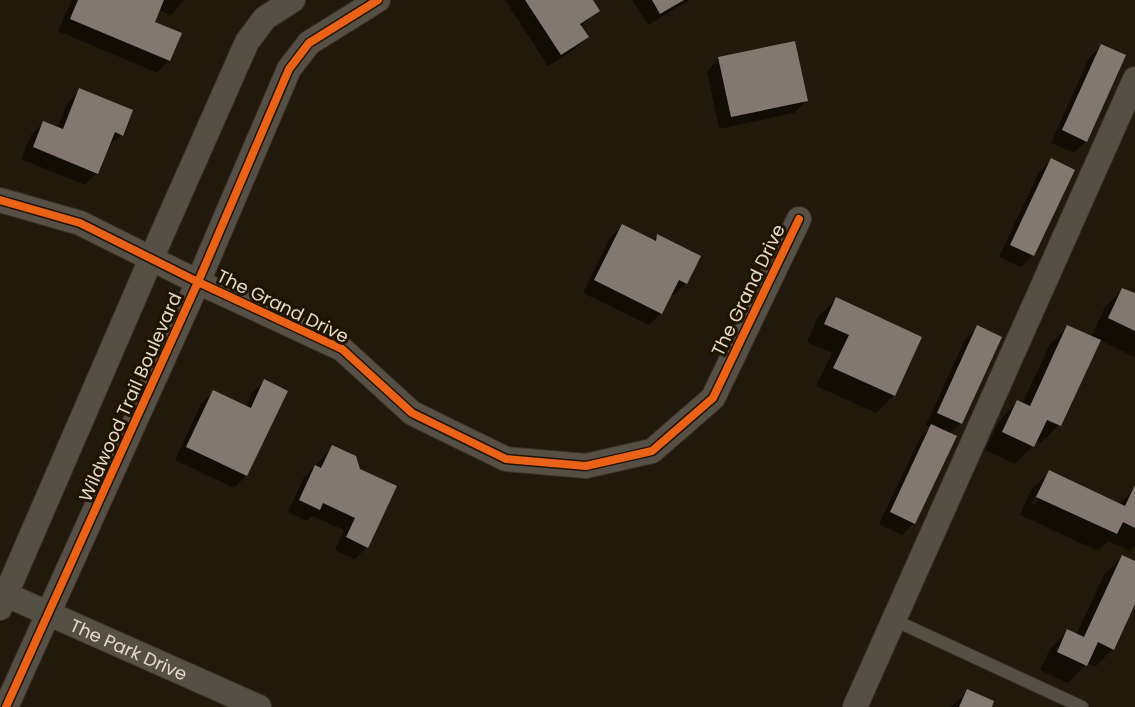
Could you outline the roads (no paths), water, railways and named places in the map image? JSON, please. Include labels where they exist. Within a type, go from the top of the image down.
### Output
[{"type":"street","name":"Wildwood Trail Boulevard","points":[[2,598],[247,42],[265,18],[293,0]]},
{"type":"street","name":"Wildwood Trail Boulevard","points":[[6,707],[198,282],[289,69],[309,43],[378,0]]},
{"type":"street","points":[[855,707],[1135,79]]},
{"type":"street","name":"The Grand Drive","points":[[0,200],[80,223],[198,282],[342,349],[412,413],[506,459],[586,466],[652,451],[713,398],[799,219]]},
{"type":"street","name":"The Park Drive","points":[[2,598],[48,615],[259,707]]},
{"type":"lane","points":[[894,620],[1082,707]]}]
